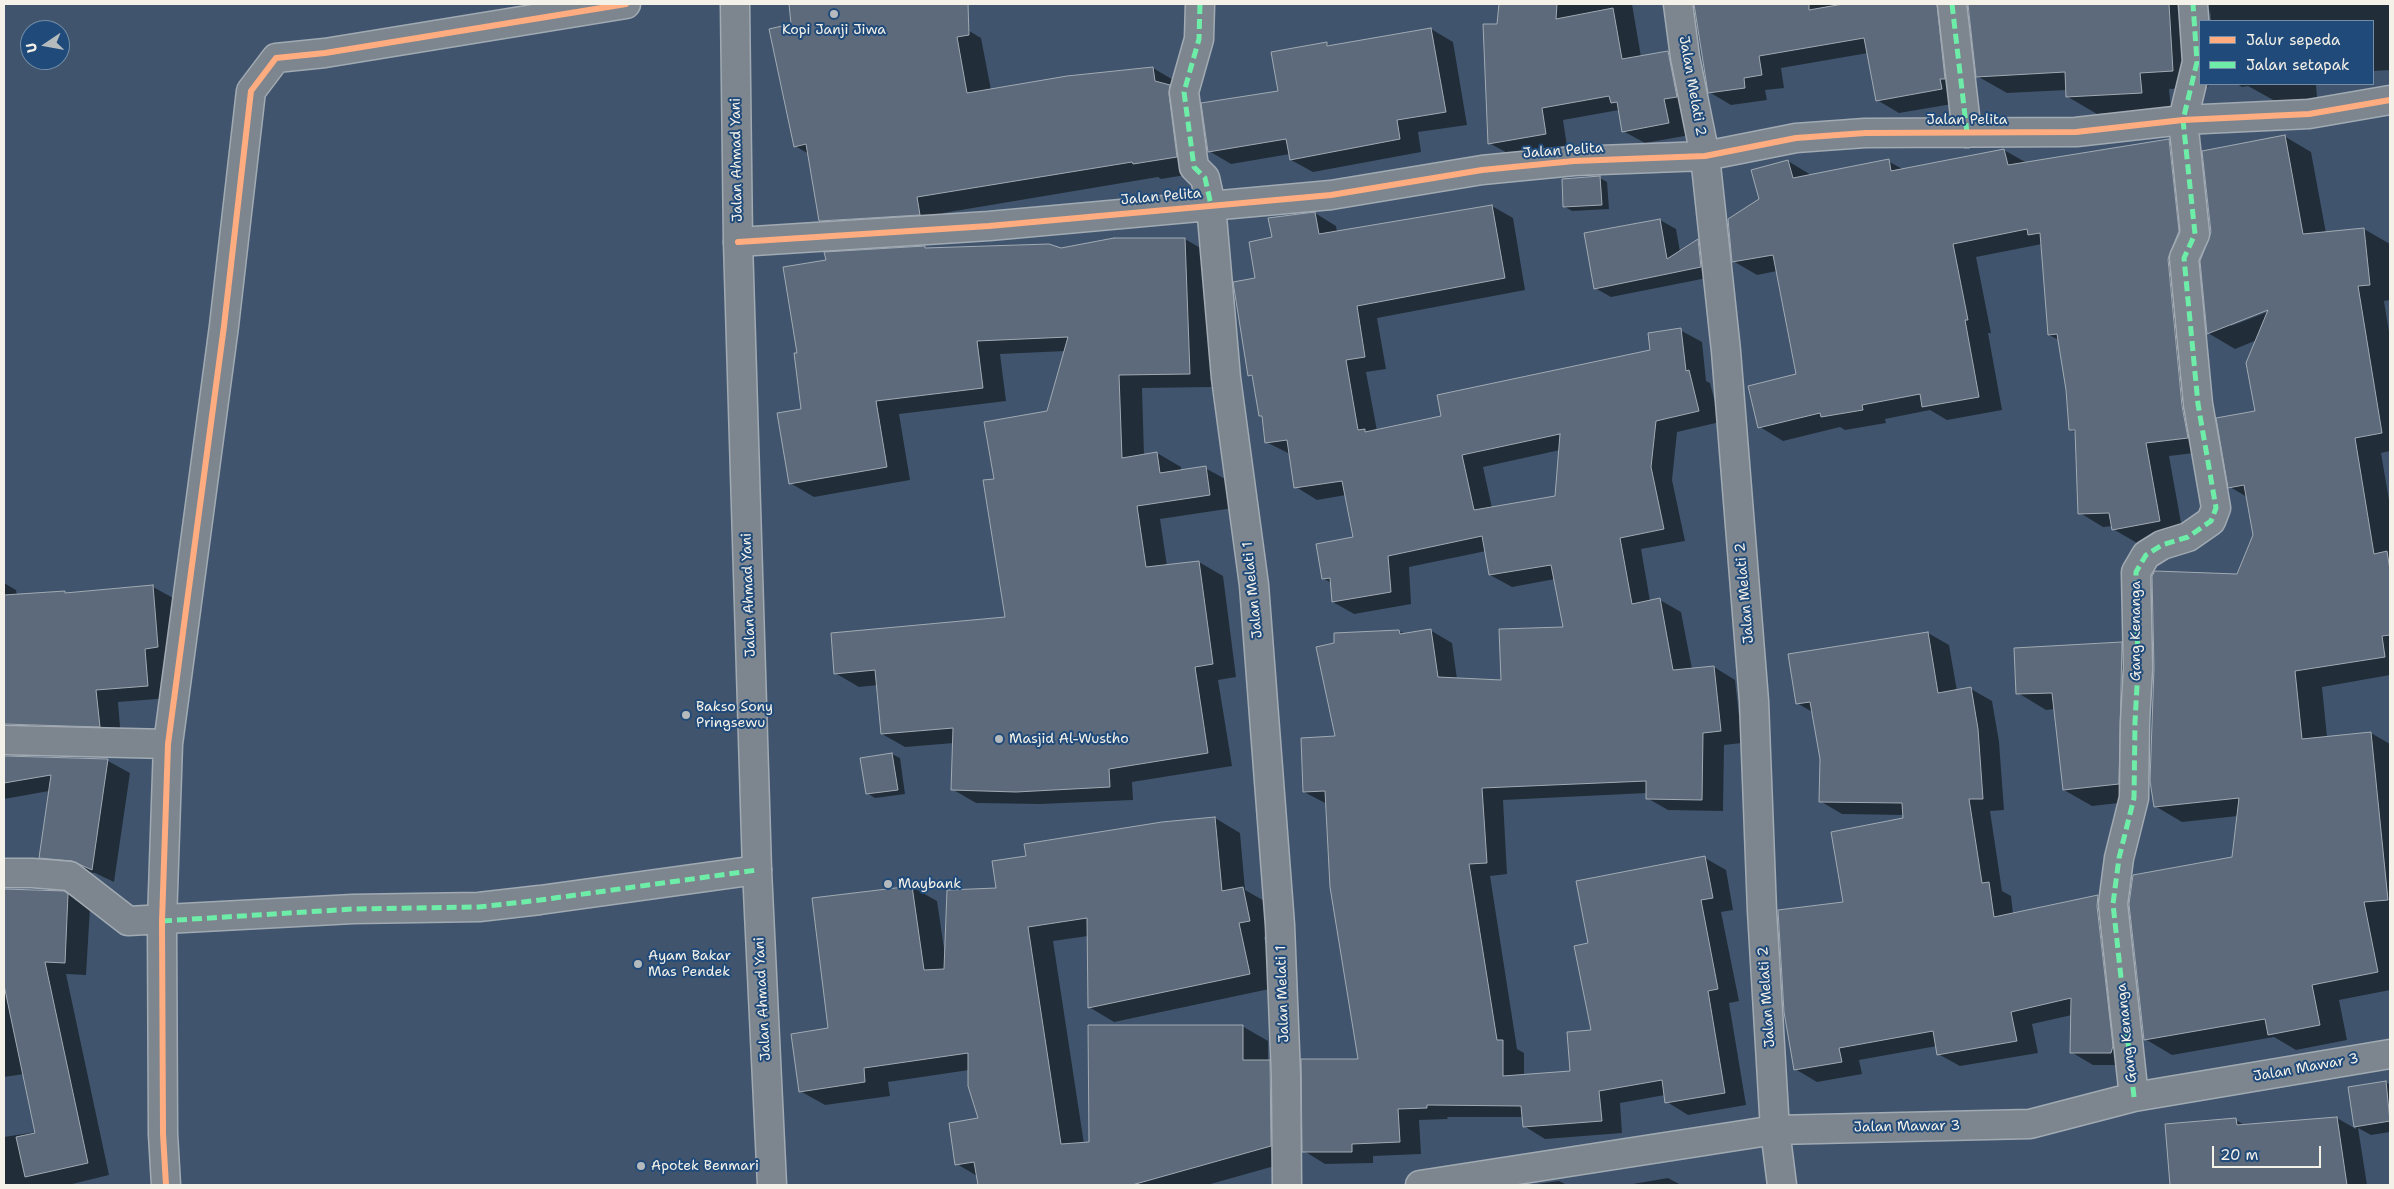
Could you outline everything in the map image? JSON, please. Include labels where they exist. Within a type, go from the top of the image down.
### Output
[{"type":"main road","points":[[166,1185],[163,1134],[162,921],[168,744],[224,326],[251,91],[276,58],[335,52],[626,4]]},
{"type":"main road","name":"Jalan Ahmad Yani","points":[[735,4],[738,242],[757,870],[772,1185]]},
{"type":"main road","name":"Jalan Melati 1","points":[[1200,4],[1199,39],[1184,92],[1194,167],[1205,178],[1212,205],[1226,378],[1254,594],[1280,925],[1286,1076],[1287,1185]]},
{"type":"main road","name":"Jalan Melati 2","points":[[1678,4],[1685,57],[1705,156],[1726,351],[1754,701],[1762,911],[1775,1130],[1782,1185]]},
{"type":"main road","points":[[1952,4],[1967,133]]},
{"type":"main road","name":"Gang Kenanga","points":[[2134,1097],[2113,904],[2119,858],[2134,798],[2138,668],[2136,572],[2146,554],[2162,545],[2188,537],[2211,521],[2216,508],[2198,404],[2184,258],[2195,234],[2183,120],[2197,62],[2193,4]]},
{"type":"main road","name":"Jalan Pelita","points":[[738,242],[989,226],[1331,195],[1482,170],[1574,161],[1705,156],[1796,138],[1865,133],[2076,132],[2183,120],[2309,114],[2390,100]]},
{"type":"main road","points":[[4,740],[168,744]]},
{"type":"main road","points":[[4,873],[70,876],[128,921],[162,921],[353,909],[479,907],[757,870]]},
{"type":"main road","name":"Jalan Mawar 3","points":[[1420,1185],[1775,1130],[2030,1124],[2134,1097],[2390,1054]]},
{"type":"building","points":[[789,4],[968,4],[969,35],[957,37],[967,93],[1067,76],[1153,67],[1155,81],[1170,85],[1169,94],[1177,157],[1133,164],[1132,162],[917,197],[920,215],[819,221],[806,144],[794,147],[769,29],[791,24]]},
{"type":"building","points":[[1499,4],[1557,4],[1556,19],[1613,8],[1622,59],[1668,51],[1677,97],[1664,99],[1669,123],[1622,132],[1617,102],[1611,103],[1609,96],[1542,108],[1546,134],[1488,144],[1483,24],[1497,24]]},
{"type":"building","points":[[1694,4],[1809,4],[1809,10],[1843,4],[1937,4],[1945,79],[1940,79],[1942,89],[1876,101],[1864,38],[1759,56],[1762,75],[1744,78],[1745,88],[1708,93]]},
{"type":"building","points":[[1968,4],[2169,4],[2173,71],[2140,73],[2142,93],[2066,97],[2065,72],[1976,77]]},
{"type":"building","points":[[1431,28],[1446,112],[1397,120],[1400,139],[1290,160],[1286,139],[1208,152],[1201,103],[1278,91],[1271,52],[1327,42],[1327,46]]},
{"type":"building","points":[[2285,135],[2303,234],[2364,228],[2370,285],[2358,286],[2382,433],[2355,438],[2374,554],[2387,551],[2390,570],[2390,635],[2382,636],[2385,657],[2295,671],[2302,739],[2371,732],[2388,900],[2364,902],[2378,972],[2312,985],[2320,1025],[2268,1035],[2265,1019],[2144,1040],[2129,904],[2133,875],[2232,857],[2239,798],[2154,807],[2150,781],[2154,668],[2152,576],[2155,571],[2237,574],[2253,535],[2244,485],[2228,488],[2216,418],[2255,411],[2246,363],[2268,310],[2207,334],[2200,261],[2211,232],[2202,151]]},
{"type":"building","points":[[2169,139],[2179,231],[2168,259],[2182,406],[2188,438],[2146,443],[2160,521],[2112,530],[2109,513],[2078,514],[2075,430],[2069,430],[2066,390],[2057,334],[2048,335],[2040,233],[2028,235],[2027,229],[1953,244],[1968,320],[1965,320],[1979,397],[1922,407],[1920,394],[1862,405],[1863,410],[1821,417],[1820,413],[1758,428],[1748,386],[1796,374],[1773,255],[1732,262],[1728,219],[1759,199],[1751,170],[1788,160],[1793,178],[1889,159],[1891,171],[2004,149],[2008,165]]},
{"type":"building","points":[[1600,176],[1602,205],[1563,207],[1562,179]]},
{"type":"building","points":[[1492,205],[1505,278],[1357,306],[1365,357],[1346,360],[1358,430],[1365,429],[1365,432],[1441,416],[1437,395],[1650,350],[1648,333],[1681,328],[1686,371],[1689,370],[1699,411],[1656,421],[1651,467],[1664,529],[1620,538],[1632,604],[1660,598],[1673,670],[1714,666],[1721,731],[1703,733],[1702,800],[1646,799],[1646,781],[1482,788],[1487,863],[1469,864],[1497,1040],[1503,1040],[1503,1076],[1570,1071],[1567,1032],[1591,1030],[1574,946],[1588,943],[1576,881],[1705,856],[1713,898],[1701,900],[1718,989],[1708,991],[1725,1093],[1665,1103],[1662,1080],[1599,1091],[1602,1121],[1523,1127],[1521,1106],[1427,1105],[1427,1108],[1398,1109],[1400,1142],[1352,1144],[1352,1152],[1302,1152],[1301,1059],[1358,1059],[1330,887],[1325,791],[1303,792],[1301,738],[1335,736],[1316,647],[1334,643],[1334,633],[1399,630],[1400,634],[1431,629],[1438,677],[1501,680],[1499,629],[1563,627],[1551,565],[1489,575],[1482,536],[1388,556],[1391,592],[1332,602],[1330,578],[1322,579],[1316,544],[1353,537],[1342,481],[1294,488],[1287,440],[1265,443],[1262,416],[1259,416],[1252,375],[1248,376],[1233,282],[1255,278],[1249,242],[1272,237],[1268,218],[1315,212],[1319,234]],"holes":[[[1560,434],[1555,496],[1474,510],[1462,455]]]},
{"type":"building","points":[[1660,219],[1667,259],[1698,239],[1701,267],[1594,289],[1584,233]]},
{"type":"building","points":[[1114,238],[1185,238],[1190,374],[1119,375],[1122,458],[1157,452],[1160,473],[1206,466],[1210,495],[1137,506],[1146,567],[1199,561],[1213,664],[1195,667],[1208,753],[1109,769],[1110,787],[1016,792],[951,790],[953,728],[881,734],[875,670],[834,674],[831,633],[1005,617],[983,480],[994,479],[984,422],[1047,411],[1068,337],[977,341],[983,388],[876,401],[887,467],[789,484],[777,413],[801,409],[794,353],[797,353],[783,267],[826,260],[824,252],[925,246],[925,248],[1049,244],[1061,248]]},
{"type":"building","points":[[153,585],[158,647],[145,649],[148,686],[96,690],[100,727],[4,724],[4,595],[65,591],[65,593]]},
{"type":"building","points":[[1928,632],[1938,693],[1971,687],[1978,729],[1983,799],[1969,799],[1982,883],[1989,882],[1994,917],[2098,895],[2097,906],[2113,1046],[2111,1053],[2070,1053],[2071,998],[2011,1012],[2017,1041],[1937,1055],[1933,1031],[1839,1048],[1842,1062],[1794,1070],[1784,1012],[1778,910],[1843,902],[1831,832],[1903,818],[1902,803],[1819,802],[1820,759],[1810,702],[1796,704],[1788,654]]},
{"type":"building","points":[[2122,642],[2119,784],[2063,790],[2052,693],[2016,694],[2014,648]]},
{"type":"building","points":[[892,753],[898,790],[866,794],[860,758]]},
{"type":"building","points":[[4,756],[108,759],[92,870],[72,861],[39,858],[51,775],[4,783]]},
{"type":"building","points":[[1215,817],[1222,891],[1243,887],[1250,921],[1239,923],[1250,974],[1088,1008],[1087,918],[1028,927],[1061,1144],[1089,1142],[1088,1025],[1243,1025],[1243,1060],[1270,1060],[1271,1146],[1132,1185],[978,1185],[974,1162],[955,1165],[949,1123],[978,1118],[968,1086],[968,1053],[864,1068],[865,1082],[799,1092],[791,1034],[828,1028],[812,898],[912,886],[924,970],[944,969],[947,890],[996,888],[992,861],[1026,856],[1024,844],[1162,822]]},
{"type":"building","points":[[4,889],[64,891],[68,894],[65,963],[45,962],[88,1163],[25,1177],[16,1137],[35,1133],[4,985]]},
{"type":"building","points":[[2386,1081],[2390,1121],[2354,1127],[2348,1087]]},
{"type":"building","points":[[2337,1117],[2347,1185],[2170,1185],[2165,1124],[2236,1118],[2237,1125]]},
{"type":"marked path","points":[[1200,4],[1199,39],[1184,92],[1194,167],[1205,178],[1211,205]]},
{"type":"marked path","points":[[1952,4],[1967,133]]},
{"type":"marked path","points":[[2134,1097],[2113,904],[2119,858],[2134,798],[2138,668],[2136,572],[2146,555],[2162,545],[2188,537],[2211,521],[2216,508],[2198,404],[2184,258],[2195,234],[2183,120],[2197,62],[2193,4]]},
{"type":"marked path","points":[[162,921],[353,909],[479,907],[757,870]]},
{"type":"cycle path","points":[[166,1185],[163,1134],[162,921],[168,744],[224,326],[251,91],[276,58],[325,53],[626,4]]},
{"type":"cycle path","points":[[738,242],[989,226],[1331,195],[1482,170],[1574,161],[1705,156],[1796,138],[1865,133],[2076,132],[2183,120],[2309,114],[2390,100]]},
{"type":"place","name":"Kopi Janji Jiwa","points":[[834,14]]},
{"type":"place","name":"Bakso Sony Pringsewu","points":[[686,715]]},
{"type":"place","name":"Masjid Al-Wustho","points":[[999,739]]},
{"type":"place","name":"Maybank","points":[[888,884]]},
{"type":"place","name":"Ayam Bakar Mas Pendek","points":[[638,964]]},
{"type":"place","name":"Apotek Benmari","points":[[641,1166]]}]
